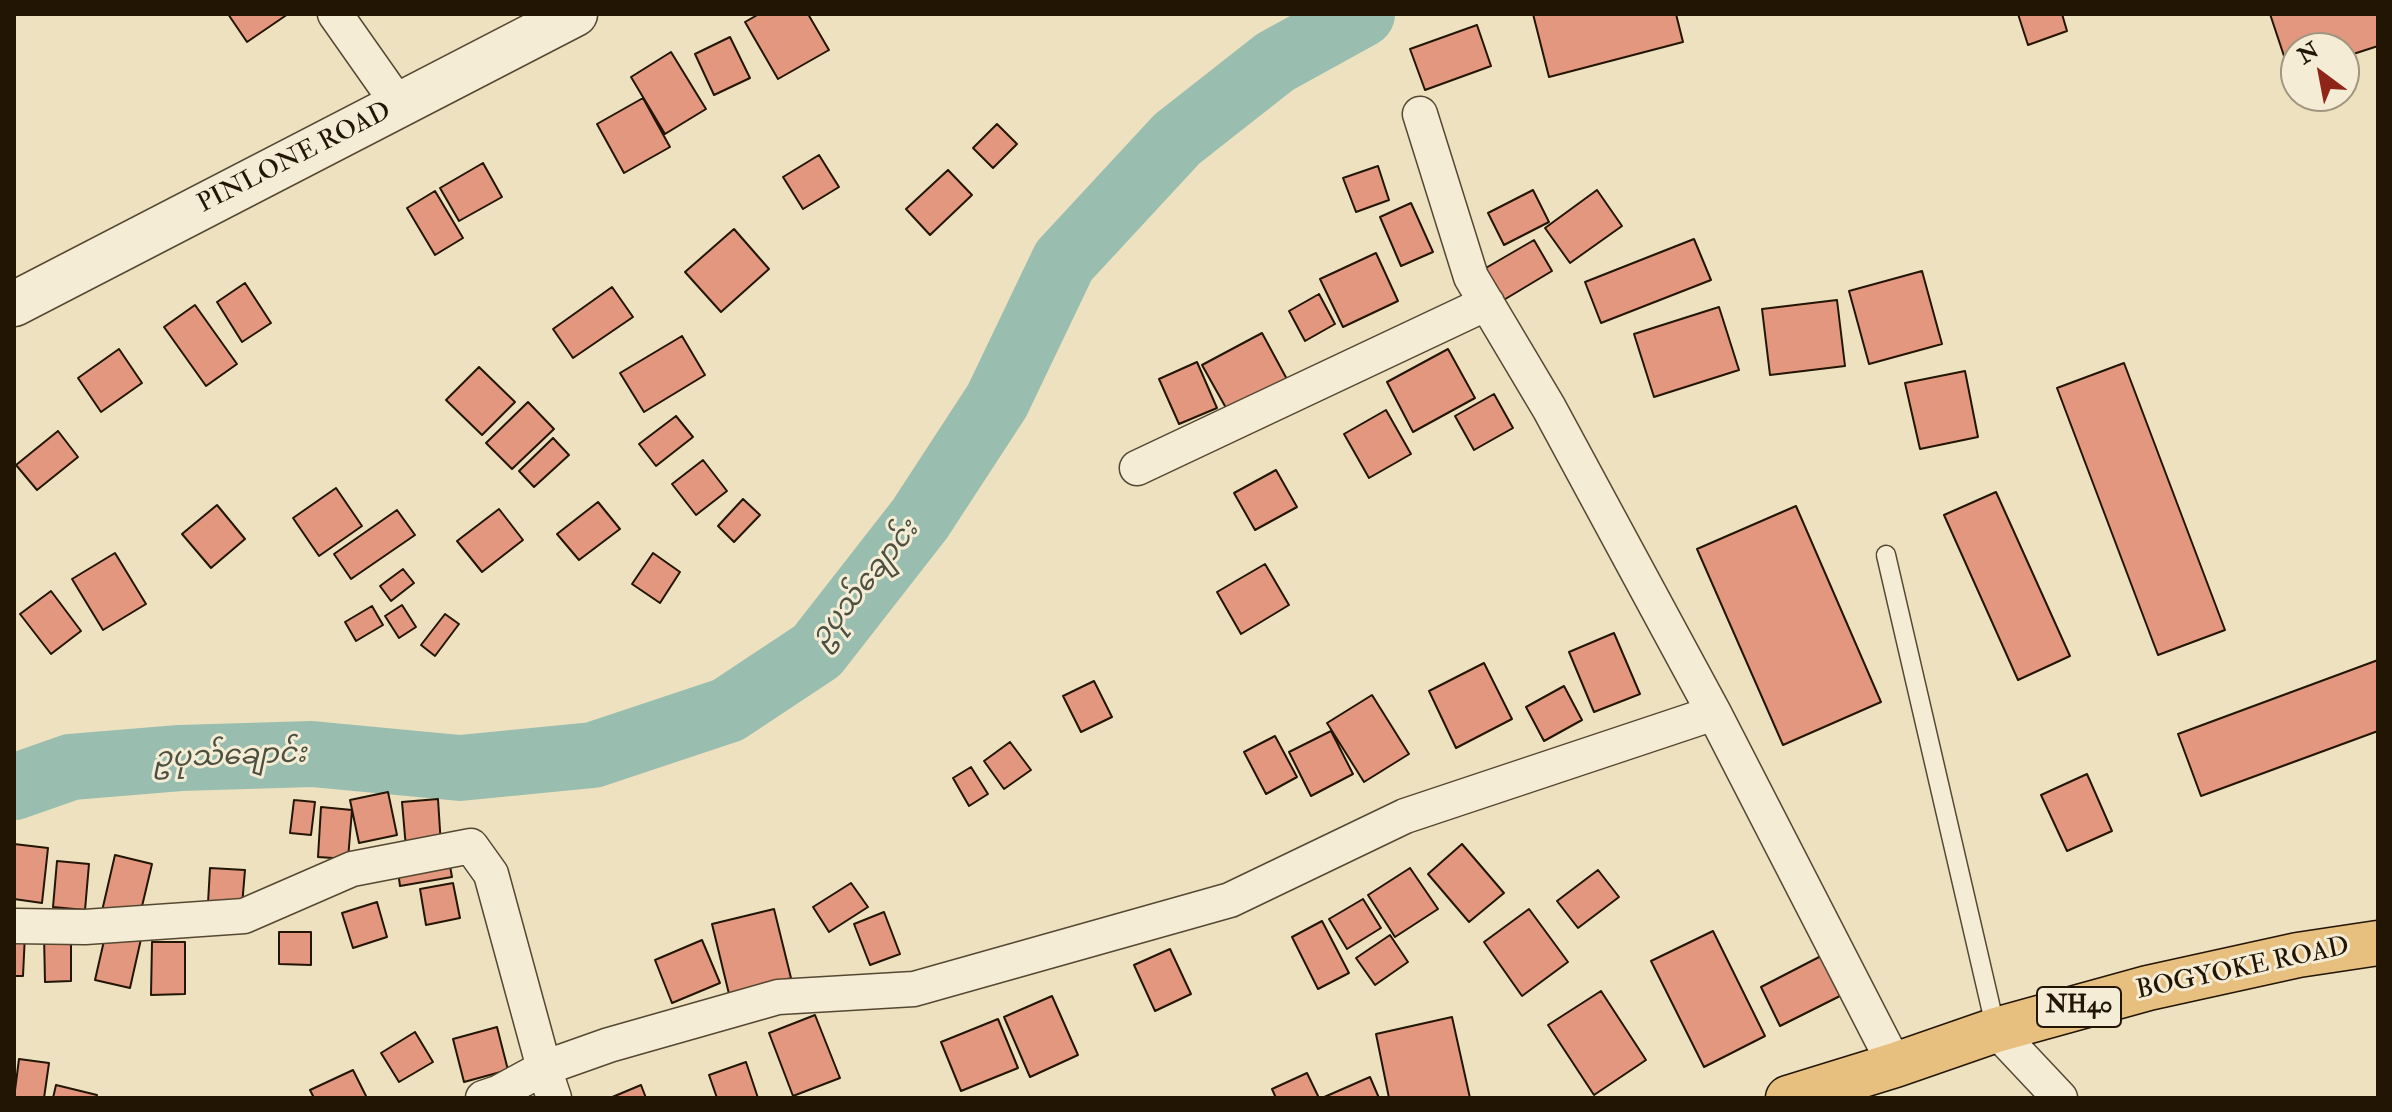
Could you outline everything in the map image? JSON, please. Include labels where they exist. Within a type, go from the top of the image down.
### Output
[{"type":"highway","name":"BOGYOKE ROAD","points":[[1788,1098],[1996,1030],[2148,988],[2224,970],[2378,943]]},
{"type":"street","points":[[335,14],[399,105]]},
{"type":"street","name":"PINLONE ROAD","points":[[14,304],[575,14]]},
{"type":"street","points":[[1420,114],[1471,277],[1549,408],[1714,713],[1895,1065]]},
{"type":"street","points":[[1137,468],[1487,303]]},
{"type":"street","points":[[483,1098],[549,1083],[609,1045],[778,997],[914,989],[1230,900],[1405,816],[1714,713]]},
{"type":"street","points":[[14,926],[85,927],[244,916],[352,869],[471,846],[491,874],[549,1083]]},
{"type":"street","points":[[1996,1030],[2060,1098]]},
{"type":"lane","points":[[1886,555],[1996,1030]]},
{"type":"building","points":[[228,14],[288,14],[247,42]]},
{"type":"building","points":[[759,14],[808,14],[829,50],[778,79],[745,22]]},
{"type":"building","points":[[1533,14],[1676,14],[1683,42],[1549,77]]},
{"type":"building","points":[[2018,14],[2062,14],[2067,31],[2028,45]]},
{"type":"building","points":[[2270,14],[2378,14],[2378,46],[2360,52],[2360,32],[2280,32],[2280,44]]},
{"type":"building","points":[[1477,25],[1491,66],[1425,90],[1410,49]]},
{"type":"building","points":[[730,37],[750,78],[714,95],[695,54]]},
{"type":"building","points":[[671,52],[706,109],[665,134],[631,77]]},
{"type":"building","points":[[643,98],[670,147],[624,173],[597,124]]},
{"type":"building","points":[[997,124],[1017,144],[993,168],[973,148]]},
{"type":"building","points":[[819,155],[839,187],[803,209],[783,177]]},
{"type":"building","points":[[483,163],[502,197],[459,221],[440,188]]},
{"type":"building","points":[[1378,166],[1389,200],[1356,212],[1343,178]]},
{"type":"building","points":[[948,170],[972,195],[930,235],[906,209]]},
{"type":"building","points":[[1533,190],[1549,222],[1504,245],[1488,213]]},
{"type":"building","points":[[1597,190],[1622,226],[1570,263],[1545,228]]},
{"type":"building","points":[[435,191],[463,238],[435,255],[407,208]]},
{"type":"building","points":[[1411,203],[1433,252],[1401,266],[1380,217]]},
{"type":"building","points":[[734,229],[769,269],[721,312],[685,272]]},
{"type":"building","points":[[1694,239],[1711,280],[1601,323],[1585,282]]},
{"type":"building","points":[[1534,240],[1552,271],[1502,301],[1484,269]]},
{"type":"building","points":[[1376,253],[1398,301],[1343,327],[1320,279]]},
{"type":"building","points":[[1922,271],[1942,344],[1869,364],[1849,291]]},
{"type":"building","points":[[245,283],[271,323],[242,342],[217,302]]},
{"type":"building","points":[[612,287],[633,317],[573,358],[553,329]]},
{"type":"building","points":[[1319,294],[1335,324],[1305,341],[1289,311]]},
{"type":"building","points":[[1837,300],[1845,366],[1770,375],[1762,309]]},
{"type":"building","points":[[195,305],[237,364],[206,386],[164,327]]},
{"type":"building","points":[[1719,307],[1739,370],[1654,397],[1634,334]]},
{"type":"building","points":[[1262,333],[1289,383],[1230,415],[1202,365]]},
{"type":"building","points":[[682,336],[705,375],[644,412],[620,373]]},
{"type":"building","points":[[119,349],[142,383],[101,412],[78,378]]},
{"type":"building","points":[[1448,349],[1475,398],[1413,432],[1387,382]]},
{"type":"building","points":[[1197,362],[1217,408],[1179,424],[1159,379]]},
{"type":"building","points":[[2124,363],[2225,630],[2158,655],[2057,388]]},
{"type":"building","points":[[479,367],[515,402],[482,435],[446,400]]},
{"type":"building","points":[[1965,371],[1978,437],[1920,449],[1905,383]]},
{"type":"building","points":[[1494,394],[1513,428],[1474,450],[1455,416]]},
{"type":"building","points":[[528,402],[554,429],[512,469],[486,443]]},
{"type":"building","points":[[1386,410],[1411,454],[1369,478],[1344,434]]},
{"type":"building","points":[[676,416],[693,437],[656,466],[639,444]]},
{"type":"building","points":[[58,431],[78,457],[37,490],[16,465]]},
{"type":"building","points":[[553,438],[569,455],[534,487],[519,471]]},
{"type":"building","points":[[703,460],[727,491],[696,515],[672,484]]},
{"type":"building","points":[[1276,470],[1297,507],[1255,530],[1234,493]]},
{"type":"building","points":[[336,488],[362,526],[319,556],[293,518]]},
{"type":"building","points":[[1996,492],[2070,656],[2018,680],[1944,515]]},
{"type":"building","points":[[743,499],[760,515],[734,542],[718,526]]},
{"type":"building","points":[[598,502],[620,529],[579,560],[557,534]]},
{"type":"building","points":[[217,505],[245,539],[211,568],[182,534]]},
{"type":"building","points":[[1796,506],[1881,702],[1783,745],[1697,549]]},
{"type":"building","points":[[499,509],[523,540],[482,572],[457,541]]},
{"type":"building","points":[[397,510],[415,535],[351,579],[334,554]]},
{"type":"building","points":[[115,553],[146,604],[103,630],[72,579]]},
{"type":"building","points":[[653,553],[680,572],[660,603],[632,584]]},
{"type":"building","points":[[1265,564],[1289,605],[1241,634],[1217,592]]},
{"type":"building","points":[[403,569],[414,583],[391,601],[380,586]]},
{"type":"building","points":[[51,591],[81,631],[51,654],[20,614]]},
{"type":"building","points":[[402,605],[416,627],[399,638],[385,616]]},
{"type":"building","points":[[372,606],[383,625],[356,641],[345,622]]},
{"type":"building","points":[[445,614],[459,624],[435,656],[421,645]]},
{"type":"building","points":[[1614,633],[1640,694],[1594,712],[1569,652]]},
{"type":"building","points":[[2378,660],[2378,731],[2201,796],[2178,734]]},
{"type":"building","points":[[1484,663],[1512,719],[1456,748],[1429,691]]},
{"type":"building","points":[[1094,681],[1112,717],[1081,732],[1063,696]]},
{"type":"building","points":[[1564,686],[1582,720],[1544,741],[1526,707]]},
{"type":"building","points":[[1372,695],[1409,754],[1364,782],[1327,723]]},
{"type":"building","points":[[1331,731],[1353,774],[1311,796],[1289,752]]},
{"type":"building","points":[[1275,736],[1297,777],[1266,794],[1244,752]]},
{"type":"building","points":[[1010,742],[1031,770],[1004,789],[984,761]]},
{"type":"building","points":[[971,767],[988,794],[969,806],[953,778]]},
{"type":"building","points":[[2087,774],[2112,831],[2067,851],[2041,795]]},
{"type":"building","points":[[388,792],[397,835],[359,843],[350,800]]},
{"type":"building","points":[[438,799],[441,846],[406,848],[402,802]]},
{"type":"building","points":[[294,800],[315,802],[311,835],[290,833]]},
{"type":"building","points":[[321,807],[352,810],[348,859],[318,857]]},
{"type":"building","points":[[14,844],[48,848],[42,903],[14,899]]},
{"type":"building","points":[[1462,844],[1504,893],[1469,922],[1428,874]]},
{"type":"building","points":[[115,855],[152,864],[139,919],[102,911]]},
{"type":"building","points":[[448,855],[452,877],[400,886],[397,864]]},
{"type":"building","points":[[57,861],[89,864],[85,910],[53,907]]},
{"type":"building","points":[[210,868],[245,870],[242,906],[208,903]]},
{"type":"building","points":[[1410,868],[1438,909],[1395,937],[1368,895]]},
{"type":"building","points":[[1598,870],[1619,897],[1578,928],[1557,901]]},
{"type":"building","points":[[453,883],[460,918],[426,925],[420,889]]},
{"type":"building","points":[[851,883],[868,907],[829,932],[813,907]]},
{"type":"building","points":[[1363,899],[1381,928],[1347,949],[1329,919]]},
{"type":"building","points":[[377,902],[387,937],[353,948],[342,913]]},
{"type":"building","points":[[774,909],[791,978],[729,994],[712,924]]},
{"type":"building","points":[[1529,909],[1568,962],[1522,996],[1484,942]]},
{"type":"building","points":[[884,912],[900,954],[870,965],[854,924]]},
{"type":"building","points":[[1322,921],[1349,973],[1318,989],[1292,937]]},
{"type":"building","points":[[1713,931],[1765,1036],[1704,1067],[1651,961]]},
{"type":"building","points":[[106,932],[141,939],[130,988],[95,980]]},
{"type":"building","points":[[279,932],[311,932],[311,965],[279,964]]},
{"type":"building","points":[[14,934],[25,934],[23,976],[14,976]]},
{"type":"building","points":[[71,934],[71,981],[45,982],[44,935]]},
{"type":"building","points":[[1390,935],[1408,962],[1375,985],[1356,958]]},
{"type":"building","points":[[702,940],[720,983],[672,1003],[655,960]]},
{"type":"building","points":[[152,942],[185,942],[185,994],[151,995]]},
{"type":"building","points":[[1170,949],[1191,994],[1155,1011],[1134,965]]},
{"type":"building","points":[[1823,955],[1842,995],[1780,1026],[1761,987]]},
{"type":"building","points":[[1601,991],[1646,1060],[1594,1095],[1548,1025]]},
{"type":"building","points":[[1052,996],[1078,1055],[1030,1077],[1004,1017]]},
{"type":"building","points":[[815,1015],[840,1078],[793,1096],[769,1033]]},
{"type":"building","points":[[1452,1017],[1470,1098],[1389,1098],[1376,1034]]},
{"type":"building","points":[[998,1019],[1018,1068],[961,1091],[941,1042]]},
{"type":"building","points":[[497,1027],[508,1070],[464,1082],[453,1039]]},
{"type":"building","points":[[415,1032],[433,1062],[399,1082],[381,1053]]},
{"type":"building","points":[[19,1059],[49,1063],[44,1098],[14,1098]]},
{"type":"building","points":[[746,1062],[758,1098],[717,1098],[709,1075]]},
{"type":"building","points":[[353,1070],[367,1098],[314,1098],[310,1090]]},
{"type":"building","points":[[1307,1073],[1319,1098],[1276,1098],[1272,1089]]},
{"type":"building","points":[[1370,1077],[1379,1098],[1322,1098]]},
{"type":"building","points":[[56,1085],[97,1095],[96,1098],[53,1098]]},
{"type":"building","points":[[641,1085],[646,1098],[610,1098]]},
{"type":"waterway","name":"ဥပုသ်ချောင်း","points":[[14,787],[71,767],[180,758],[312,754],[460,768],[593,755],[728,710],[817,651],[920,519],[997,401],[1064,261],[1177,139],[1275,62],[1362,14]]}]
